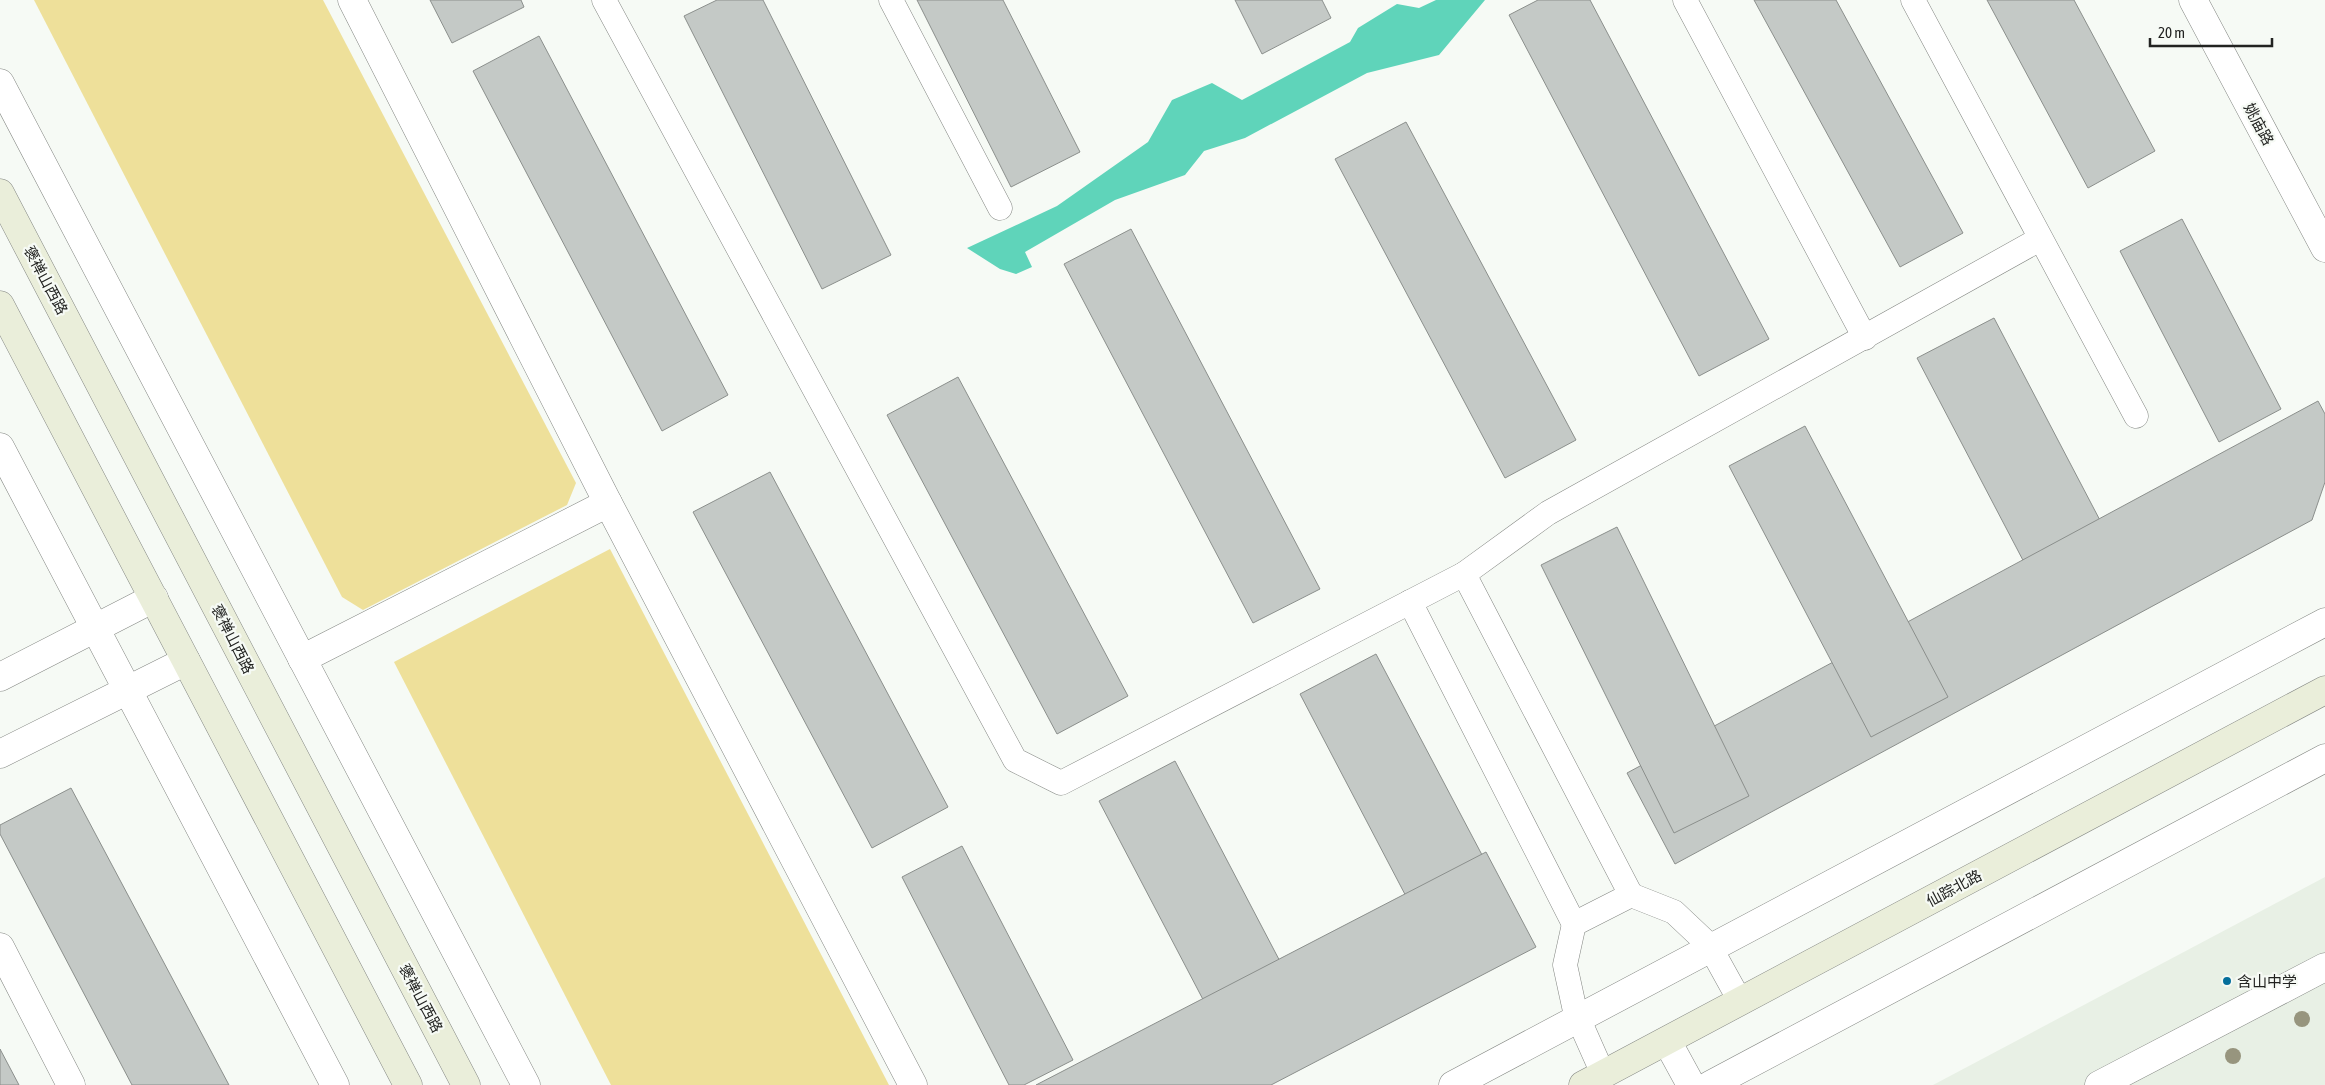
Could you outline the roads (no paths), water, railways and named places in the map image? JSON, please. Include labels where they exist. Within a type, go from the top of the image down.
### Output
[{"type":"main road","name":"褒禅山西路","points":[[0,193],[466,1085]]},
{"type":"main road","points":[[0,306],[408,1085]]},
{"type":"main road","name":"仙踪北路","points":[[1593,1079],[2325,690]]},
{"type":"street","points":[[352,0],[608,503],[914,1085]]},
{"type":"street","name":"姚庙路","points":[[2193,0],[2325,248]]},
{"type":"street","points":[[0,83],[526,1085]]},
{"type":"street","points":[[0,447],[335,1085]]},
{"type":"street","points":[[302,659],[608,503]]},
{"type":"street","points":[[0,677],[154,598]]},
{"type":"street","points":[[1453,1085],[2325,622]]},
{"type":"street","points":[[0,754],[186,661]]},
{"type":"street","points":[[1710,1085],[2325,758]]},
{"type":"street","points":[[0,947],[71,1085]]},
{"type":"street","points":[[2099,1085],[2325,967]]},
{"type":"street","points":[[1667,1041],[1691,1085]]},
{"type":"lane","points":[[891,0],[1000,208]]},
{"type":"lane","points":[[1685,0],[1865,338]]},
{"type":"lane","points":[[1912,0],[2136,416]]},
{"type":"lane","points":[[609,2],[1015,760],[1061,783],[1464,574],[1548,514],[2040,239]]},
{"type":"lane","points":[[1464,574],[1631,896],[1674,912],[1711,948],[1740,1002]]},
{"type":"lane","points":[[1410,602],[1574,924],[1565,965],[1593,1079]]},
{"type":"lane","points":[[1574,924],[1631,896]]},
{"type":"place","name":"含山中学","points":[[2227,981]]}]
